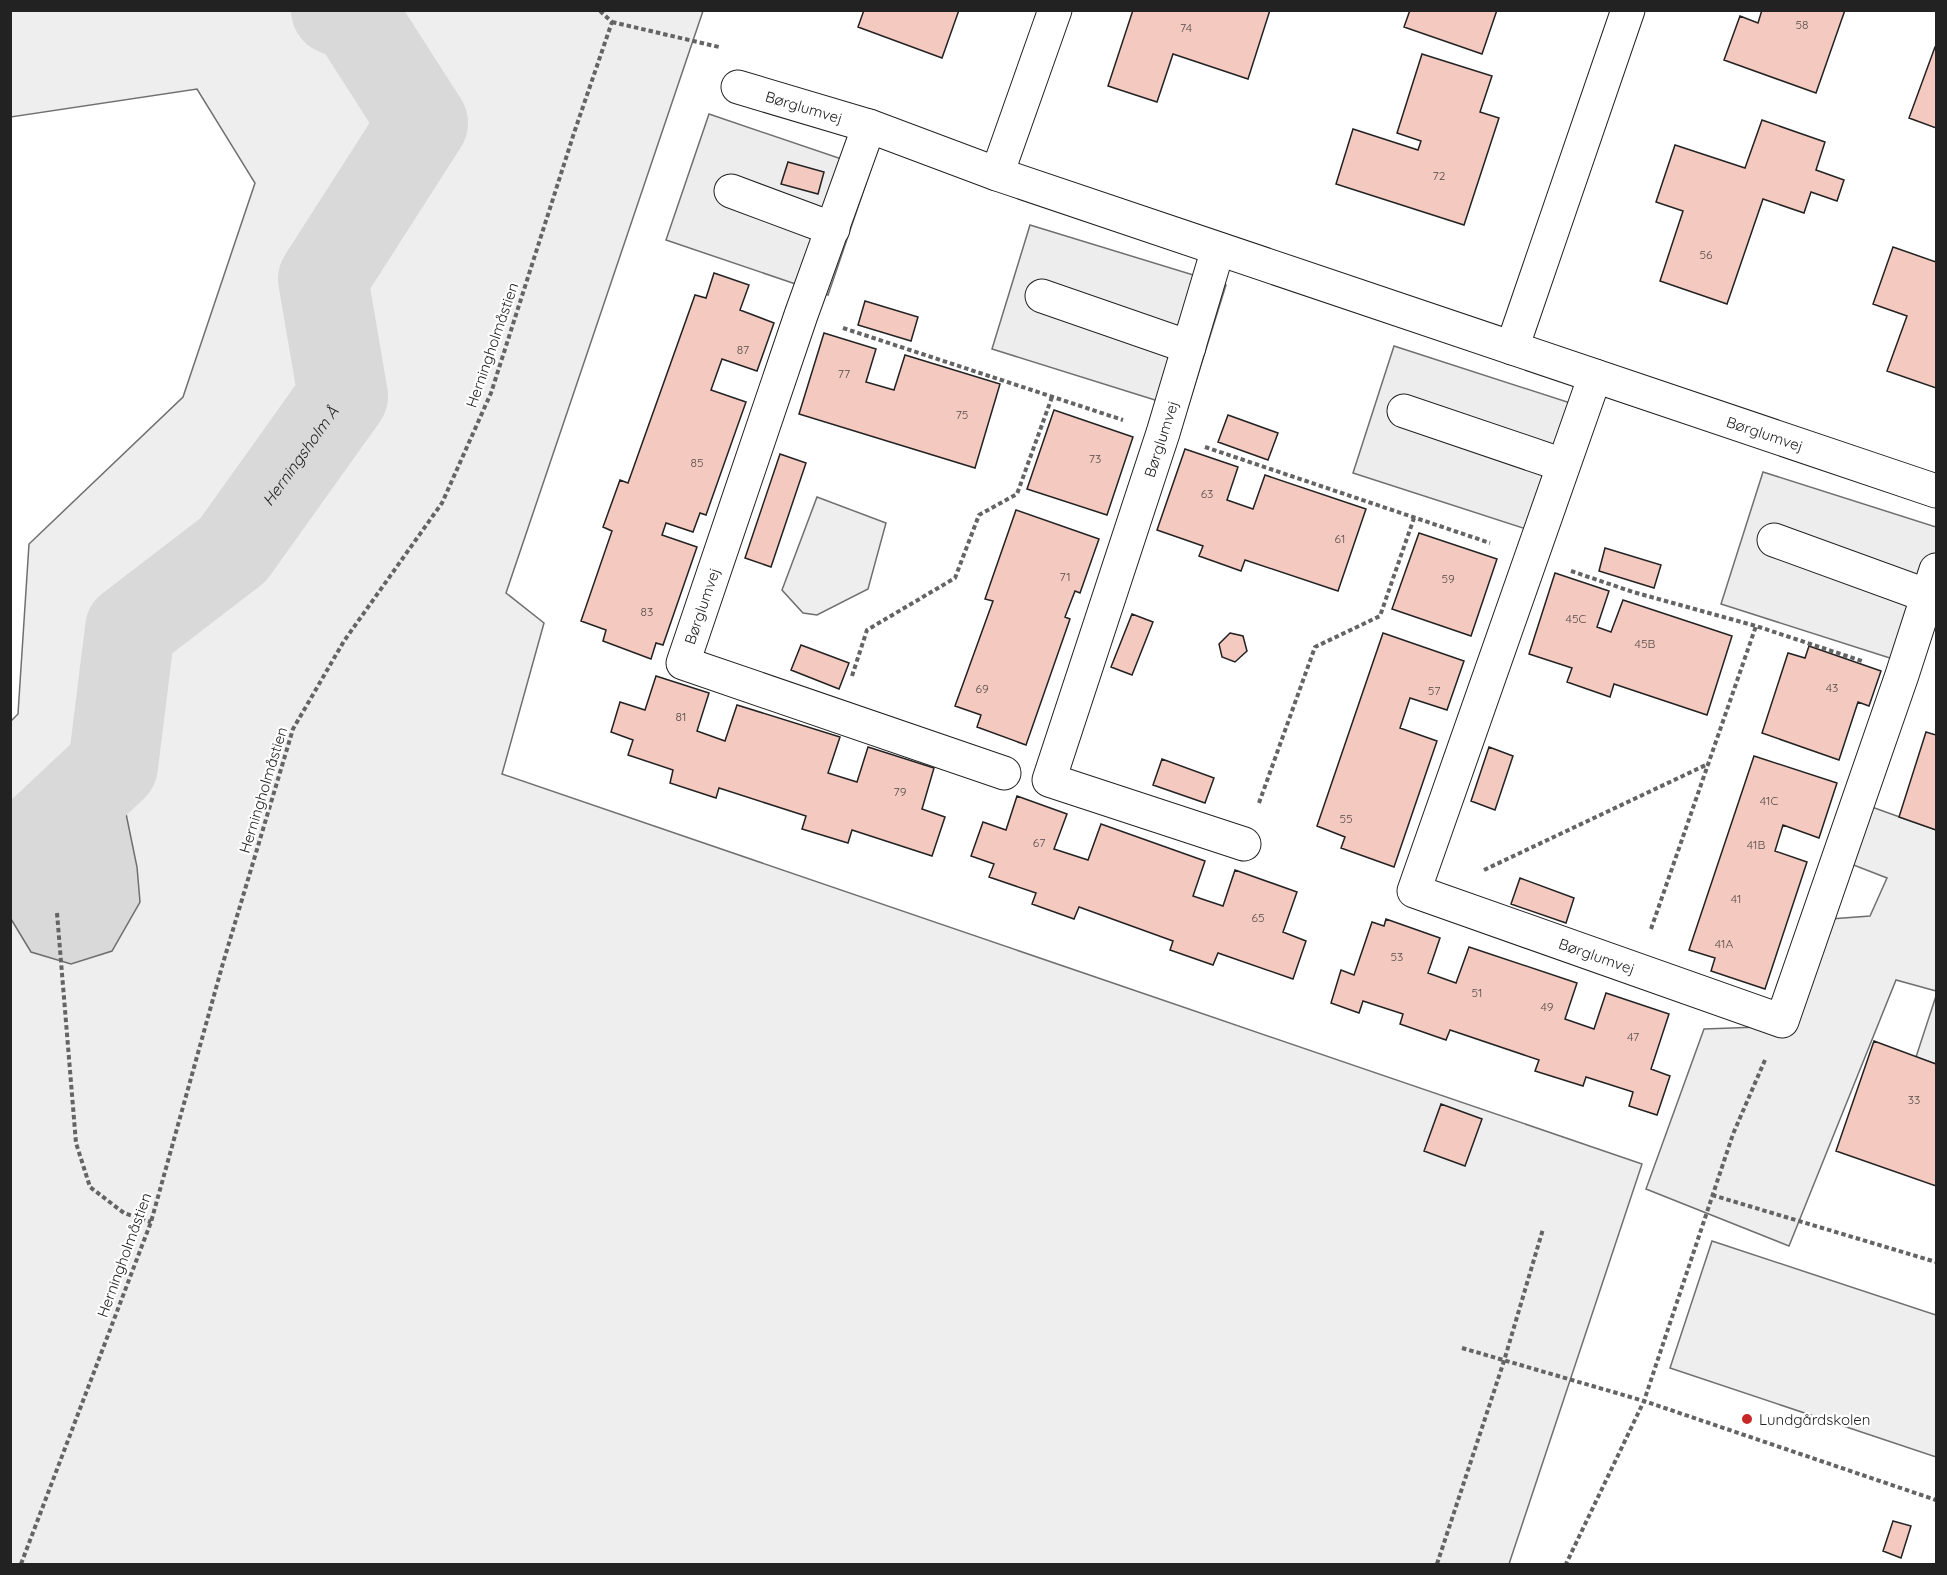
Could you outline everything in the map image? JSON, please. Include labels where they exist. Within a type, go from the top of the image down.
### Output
[{"type":"street","points":[[997,174],[1055,10]]},
{"type":"street","points":[[1512,348],[1628,10]]},
{"type":"street","name":"Børglumvej","points":[[738,87],[869,126],[997,174],[1936,491]]},
{"type":"street","name":"Børglumvej","points":[[869,126],[801,315],[683,663],[1004,773]]},
{"type":"street","points":[[731,191],[832,229]]},
{"type":"street","name":"Børglumvej","points":[[1218,249],[1163,433],[1049,780],[1244,844]]},
{"type":"street","points":[[1042,296],[1189,347]]},
{"type":"street","points":[[1429,896],[1414,891],[1595,376]]},
{"type":"street","points":[[1404,411],[1563,465]]},
{"type":"street","points":[[1774,540],[1932,583],[1782,1021]]},
{"type":"street","name":"Børglumvej","points":[[1429,896],[1782,1021]]},
{"type":"path","points":[[599,10],[612,22],[721,48],[738,87]]},
{"type":"path","name":"Herningholmåstien","points":[[21,1564],[151,1222],[223,963],[293,729],[344,641],[436,513],[447,493],[491,393],[612,22]]},
{"type":"path","points":[[801,315],[1163,433],[1633,592],[1756,626],[1902,675]]},
{"type":"path","points":[[838,716],[867,630],[955,578],[979,515],[1017,494],[1052,397]]},
{"type":"path","points":[[1244,844],[1315,647],[1380,616],[1414,518]]},
{"type":"path","points":[[1637,969],[1756,626]]},
{"type":"path","points":[[1429,896],[1708,763]]},
{"type":"path","points":[[57,913],[76,1143],[90,1187],[124,1213],[151,1222]]},
{"type":"path","points":[[1566,1564],[1644,1401],[1733,1134],[1782,1021]]},
{"type":"path","points":[[1712,1194],[1936,1262]]},
{"type":"path","points":[[1437,1564],[1504,1361],[1543,1228]]},
{"type":"path","points":[[1462,1348],[1644,1401],[1936,1500]]},
{"type":"shaded area","points":[[11,11],[703,11],[506,593],[544,623],[502,774],[1642,1164],[1509,1564],[11,1564],[10,722],[18,714],[29,544],[183,397],[255,183],[197,89],[11,117]]},
{"type":"shaded area","points":[[709,114],[871,169],[828,295],[666,240]]},
{"type":"shaded area","points":[[1030,225],[1226,285],[1187,410],[992,349]]},
{"type":"shaded area","points":[[1394,346],[1592,410],[1551,537],[1353,473]]},
{"type":"shaded area","points":[[1763,472],[1936,527],[1936,598],[1915,666],[1721,604]]},
{"type":"shaded area","points":[[817,497],[886,523],[868,589],[817,615],[803,613],[782,590]]},
{"type":"shaded area","points":[[113,766],[123,799],[137,867],[140,902],[112,951],[71,964],[31,952],[11,919],[11,863]]},
{"type":"shaded area","points":[[1869,806],[1936,830],[1936,991],[1896,980],[1789,1246],[1646,1189],[1704,1029],[1787,1026],[1830,919],[1870,916],[1887,878],[1851,864]]},
{"type":"shaded area","points":[[1936,996],[1936,1064],[1916,1057]]},
{"type":"shaded area","points":[[1712,1241],[1936,1315],[1936,1457],[1670,1368]]},
{"type":"building","points":[[864,10],[959,10],[942,58],[858,27]]},
{"type":"building","points":[[1133,10],[1270,10],[1248,79],[1173,54],[1157,102],[1108,86]]},
{"type":"building","points":[[1410,10],[1497,10],[1482,54],[1404,27]]},
{"type":"building","points":[[1762,10],[1845,10],[1816,93],[1724,60],[1740,16],[1758,23]]},
{"type":"building","points":[[1936,47],[1936,128],[1909,118]]},
{"type":"building","points":[[1422,54],[1492,76],[1480,112],[1499,118],[1464,225],[1336,184],[1353,129],[1418,150],[1421,141],[1397,133]]},
{"type":"building","points":[[1762,120],[1825,142],[1816,170],[1844,180],[1837,201],[1811,192],[1804,213],[1763,199],[1727,304],[1660,281],[1683,211],[1656,202],[1675,145],[1745,168]]},
{"type":"building","points":[[788,162],[824,172],[818,194],[781,184]]},
{"type":"building","points":[[1893,247],[1936,262],[1936,388],[1887,371],[1907,316],[1873,304]]},
{"type":"building","points":[[714,273],[749,285],[740,310],[774,323],[757,371],[722,359],[711,390],[746,402],[706,515],[700,513],[693,532],[666,523],[662,535],[697,547],[663,645],[656,643],[651,659],[603,641],[606,630],[581,621],[612,531],[603,527],[620,480],[628,483],[695,295],[706,298]]},
{"type":"building","points":[[865,301],[918,317],[911,341],[858,325]]},
{"type":"building","points":[[824,333],[876,349],[866,382],[894,390],[905,355],[1000,384],[975,468],[799,414]]},
{"type":"building","points":[[1054,410],[1133,437],[1107,515],[1027,489]]},
{"type":"building","points":[[1228,415],[1278,433],[1268,460],[1218,442]]},
{"type":"building","points":[[1185,449],[1238,467],[1227,500],[1253,509],[1265,475],[1366,509],[1338,591],[1245,560],[1241,571],[1199,556],[1203,546],[1157,530]]},
{"type":"building","points":[[780,454],[806,463],[771,567],[745,558]]},
{"type":"building","points":[[1016,510],[1099,539],[1080,593],[1075,591],[1065,617],[1070,619],[1026,745],[977,727],[981,715],[955,706],[993,601],[985,599]]},
{"type":"building","points":[[1419,533],[1497,559],[1471,636],[1392,609]]},
{"type":"building","points":[[1605,548],[1661,565],[1654,588],[1599,571]]},
{"type":"building","points":[[1555,573],[1609,591],[1597,627],[1611,632],[1623,600],[1732,636],[1707,715],[1614,684],[1610,697],[1567,682],[1572,668],[1529,654]]},
{"type":"building","points":[[1132,614],[1153,622],[1132,675],[1111,667]]},
{"type":"building","points":[[1230,633],[1243,636],[1247,651],[1235,662],[1222,657],[1219,644]]},
{"type":"building","points":[[1383,633],[1464,661],[1447,710],[1410,698],[1400,728],[1437,741],[1394,867],[1341,848],[1345,837],[1317,826]]},
{"type":"building","points":[[801,645],[849,663],[839,689],[791,670]]},
{"type":"building","points":[[1809,646],[1881,671],[1869,706],[1858,702],[1839,760],[1762,733],[1788,653],[1805,658]]},
{"type":"building","points":[[656,676],[709,693],[697,731],[725,741],[737,705],[840,737],[828,773],[857,782],[868,747],[934,768],[922,809],[945,817],[932,856],[852,830],[848,843],[802,829],[806,816],[719,788],[716,798],[670,783],[673,770],[628,755],[633,740],[611,732],[620,702],[645,710]]},
{"type":"building","points":[[1926,732],[1936,735],[1936,830],[1899,817]]},
{"type":"building","points":[[1489,747],[1513,756],[1495,810],[1471,801]]},
{"type":"building","points":[[1754,756],[1837,783],[1819,838],[1783,825],[1775,851],[1807,862],[1765,989],[1711,971],[1715,958],[1689,950]]},
{"type":"building","points":[[1162,759],[1214,778],[1205,803],[1153,785]]},
{"type":"building","points":[[1017,796],[1067,814],[1054,849],[1088,860],[1101,824],[1205,861],[1193,896],[1223,906],[1235,870],[1297,892],[1283,932],[1306,941],[1293,979],[1218,953],[1213,965],[1170,950],[1173,941],[1079,907],[1074,919],[1032,904],[1036,893],[989,877],[994,864],[971,856],[983,822],[1006,830]]},
{"type":"building","points":[[1520,878],[1574,898],[1566,923],[1511,904]]},
{"type":"building","points":[[1386,919],[1440,938],[1428,973],[1456,983],[1469,947],[1577,983],[1565,1019],[1594,1029],[1606,993],[1669,1014],[1651,1069],[1670,1076],[1657,1115],[1629,1106],[1633,1092],[1586,1077],[1583,1086],[1535,1071],[1539,1060],[1450,1030],[1446,1040],[1400,1024],[1403,1014],[1363,1001],[1359,1013],[1331,1003],[1341,970],[1354,975],[1372,922],[1384,926]]},
{"type":"building","points":[[1874,1041],[1936,1064],[1936,1186],[1836,1151]]},
{"type":"building","points":[[1441,1104],[1482,1119],[1465,1166],[1424,1151]]},
{"type":"building","points":[[1893,1521],[1911,1526],[1901,1558],[1883,1551]]},
{"type":"waterway","name":"Herningsholm Å","points":[[10,863],[113,766],[130,629],[233,550],[343,396],[323,279],[423,123],[355,17],[336,10]]},
{"type":"place","name":"Lundgårdskolen","points":[[1747,1419]]}]
